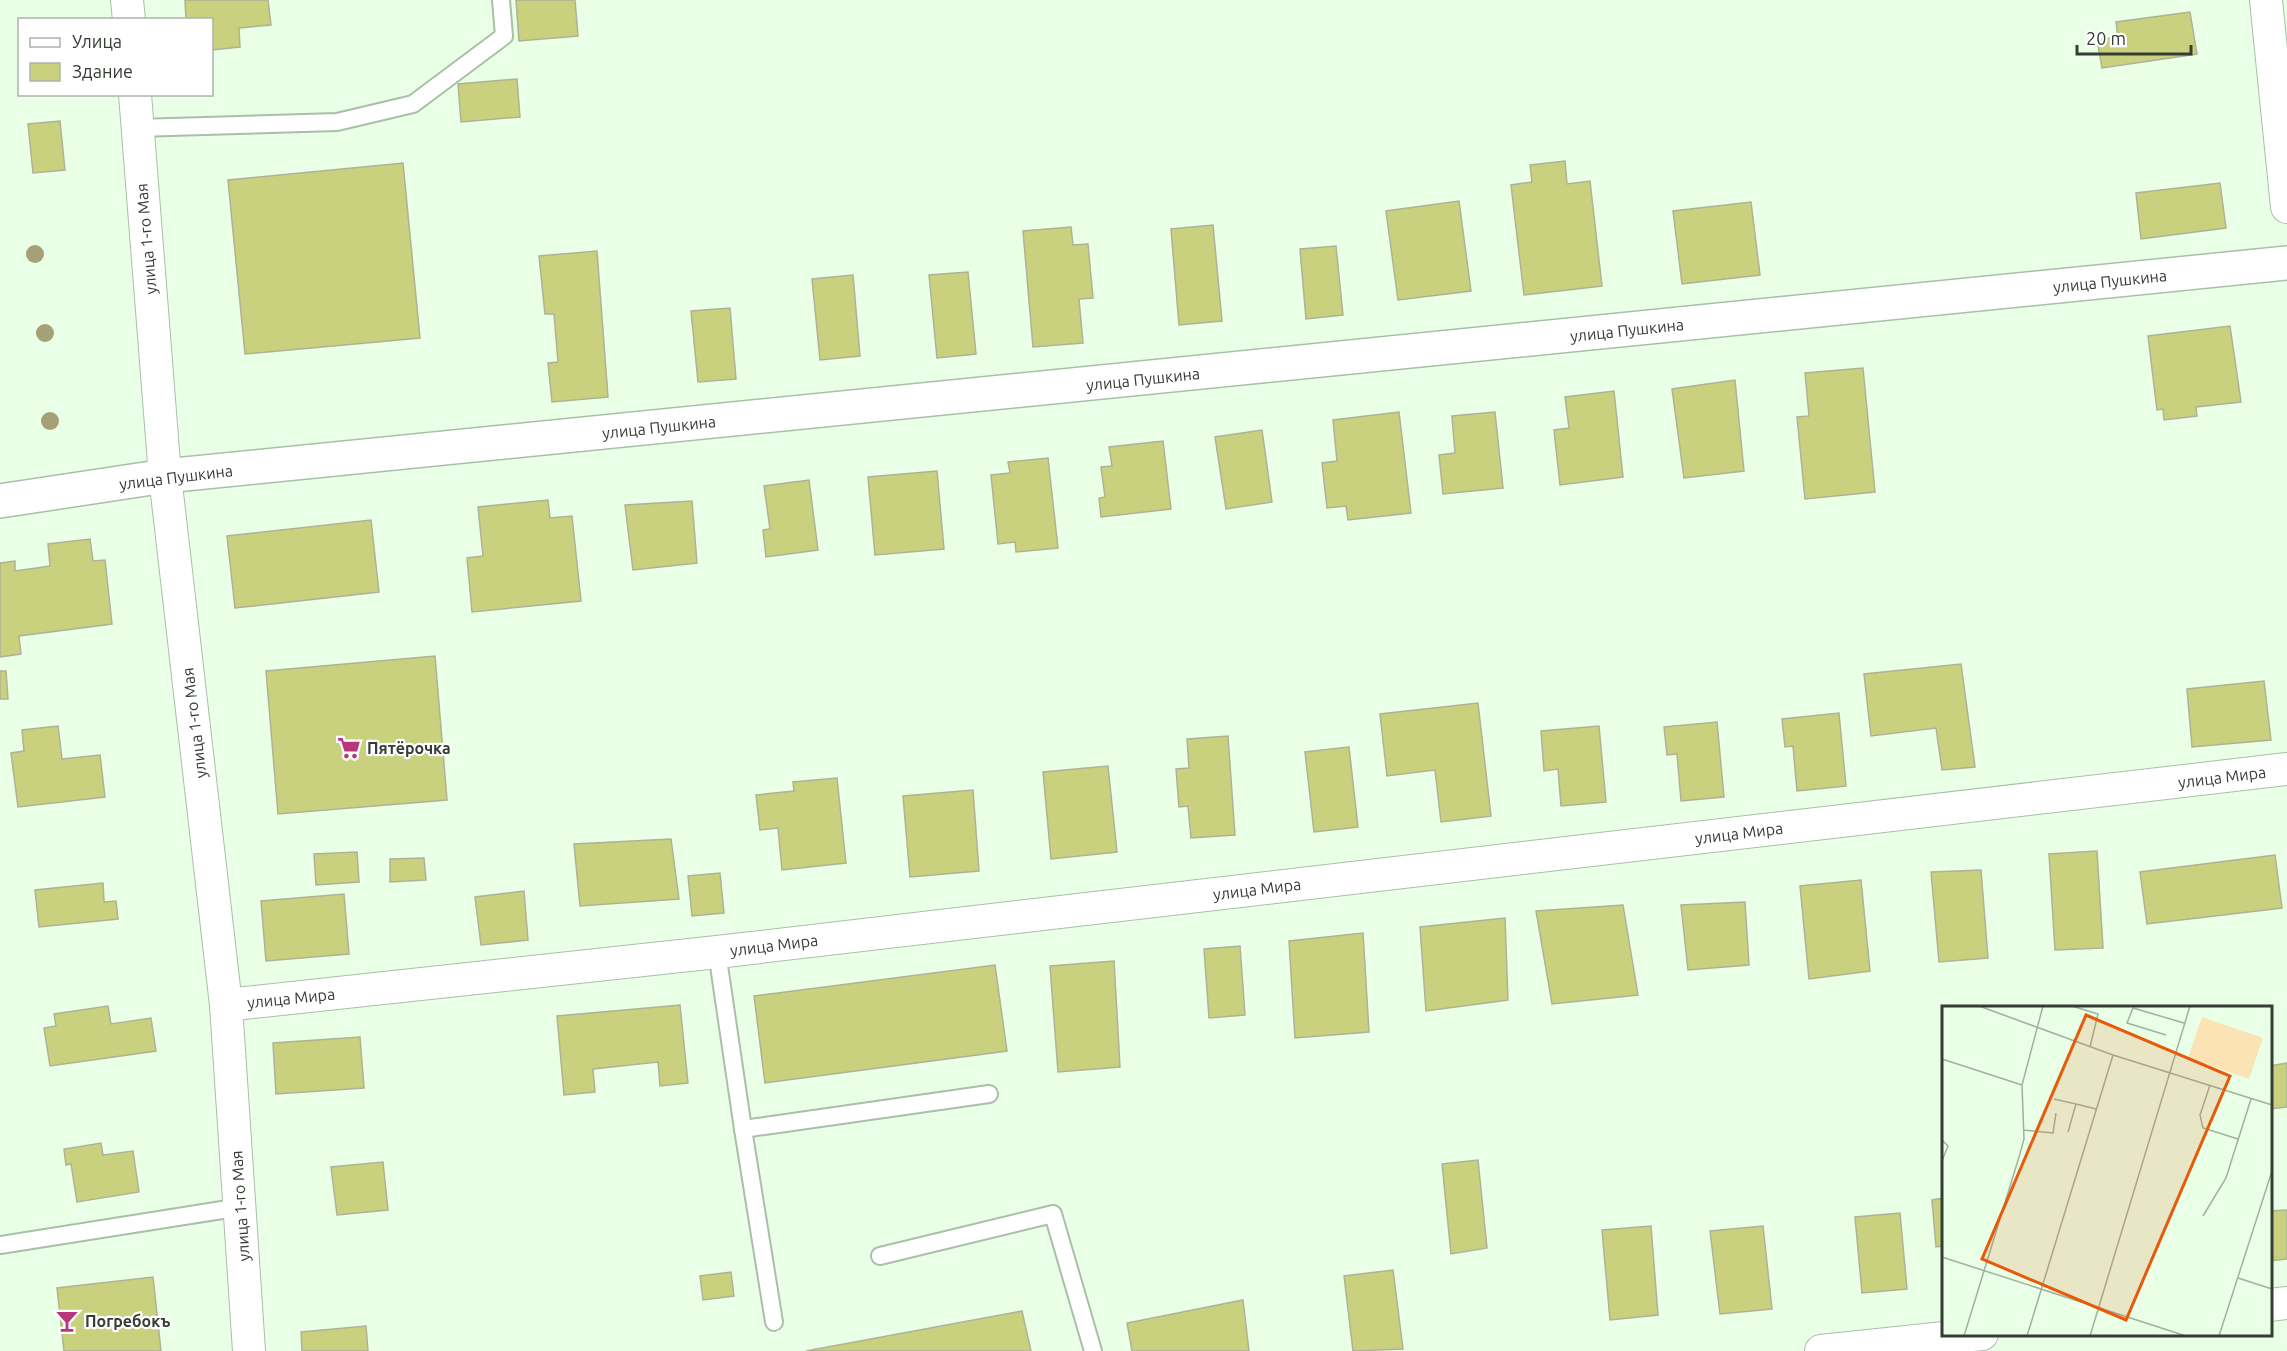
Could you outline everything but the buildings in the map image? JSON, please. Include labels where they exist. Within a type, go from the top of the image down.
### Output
[{"type":"main road","name":"улица Пушкина","points":[[0,501],[165,476],[2287,263]]},
{"type":"street","points":[[127,0],[129,18]]},
{"type":"street","points":[[2266,0],[2287,207]]},
{"type":"street","name":"улица 1-го Мая","points":[[135,96],[165,476],[226,1005],[249,1351]]},
{"type":"street","name":"улица Мира","points":[[226,1005],[717,952],[2287,769]]},
{"type":"street","points":[[2272,1305],[2287,1303]]},
{"type":"street","points":[[1821,1351],[1972,1336]]},
{"type":"lane","points":[[137,128],[337,122],[413,104],[504,36],[501,0]]},
{"type":"lane","points":[[717,952],[742,1129],[774,1322]]},
{"type":"lane","points":[[742,1129],[989,1094]]},
{"type":"lane","points":[[0,1245],[241,1207]]},
{"type":"lane","points":[[880,1256],[1053,1214],[1093,1351]]},
{"type":"place","name":"Пятёрочка","points":[[349,748]]},
{"type":"place","name":"Погребокъ","points":[[67,1321]]}]
